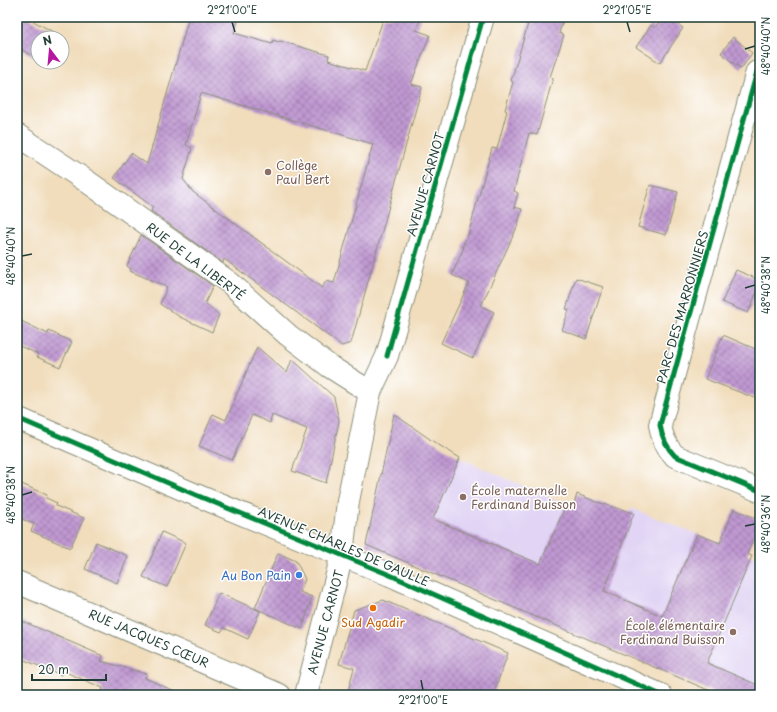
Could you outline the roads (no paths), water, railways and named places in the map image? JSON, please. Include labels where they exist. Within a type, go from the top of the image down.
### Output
[{"type":"street","name":"AVENUE CARNOT","points":[[306,695],[342,555],[348,501],[370,392],[387,356],[483,17]]},
{"type":"street","name":"PARC DES MARRONNIERS","points":[[757,72],[660,425],[663,439],[668,449],[675,456],[760,491]]},
{"type":"street","name":"RUE DE LA LIBERTÉ","points":[[17,135],[88,182],[223,278],[288,335],[329,366],[370,392]]},
{"type":"street","name":"AVENUE CHARLES DE GAULLE","points":[[17,418],[196,495],[342,555],[662,695]]},
{"type":"street","name":"RUE JACQUES CŒUR","points":[[17,582],[280,695]]},
{"type":"place","name":"Collège Paul Bert","points":[[268,172]]},
{"type":"place","name":"École maternelle Ferdinand Buisson","points":[[463,497]]},
{"type":"place","name":"Au Bon Pain","points":[[299,575]]},
{"type":"place","name":"Sud Agadir","points":[[373,608]]},
{"type":"place","name":"École élémentaire Ferdinand Buisson","points":[[733,632]]}]
